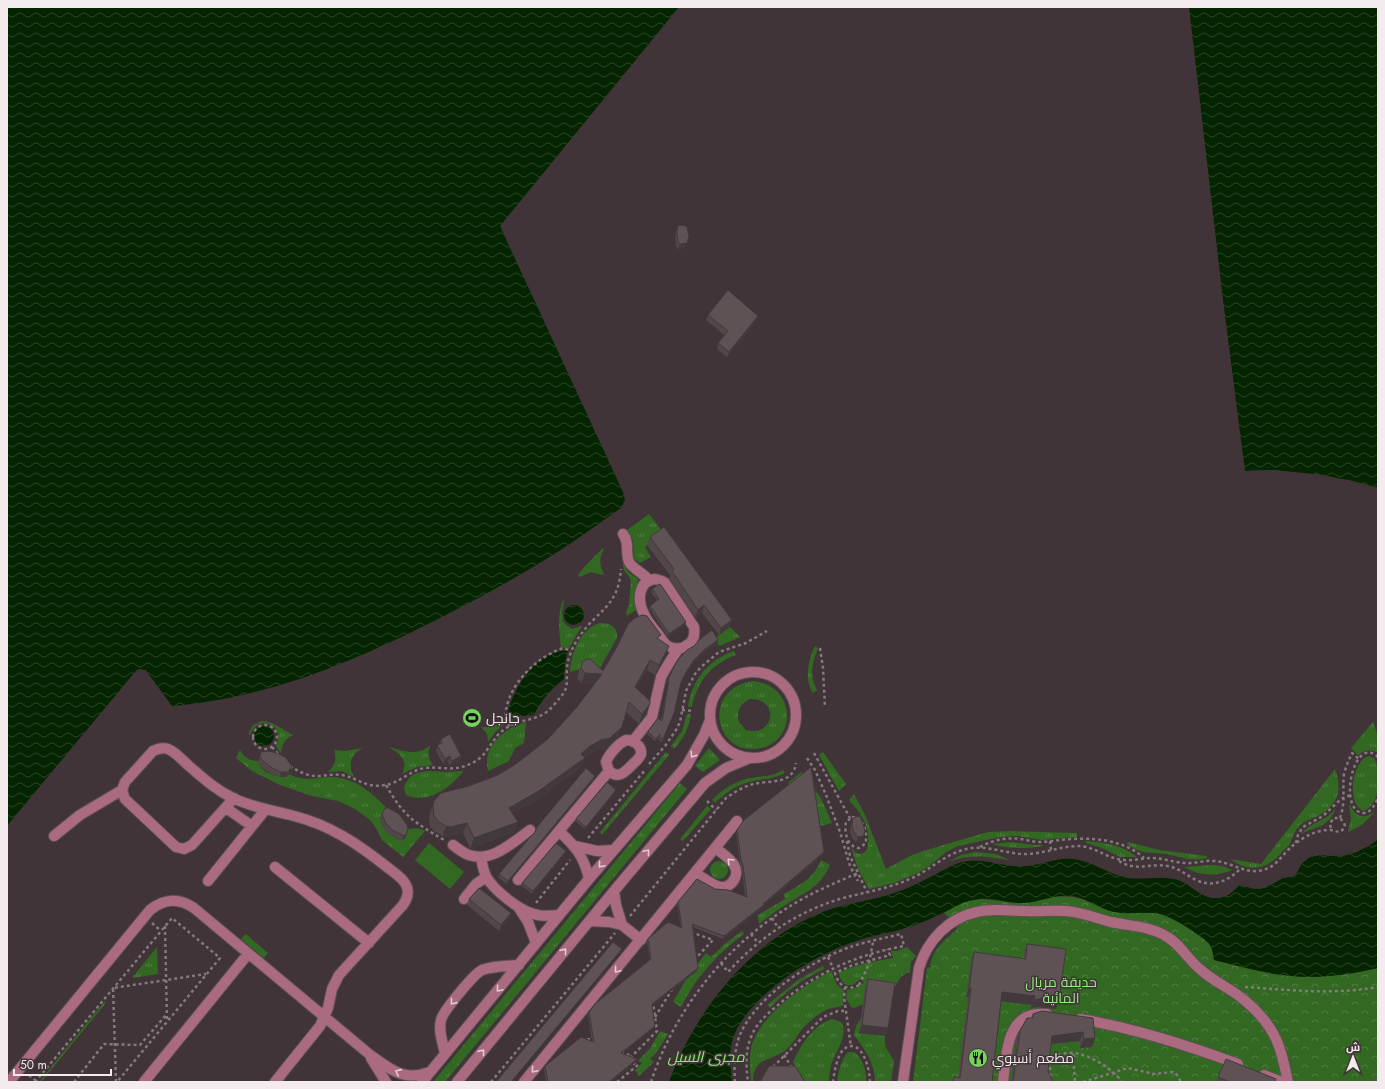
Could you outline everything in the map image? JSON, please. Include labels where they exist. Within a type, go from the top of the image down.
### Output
[{"type":"street","points":[[623,534],[628,544],[630,563],[649,580]]},
{"type":"street","points":[[658,579],[665,583],[694,627],[695,632],[691,642],[683,648],[678,649],[666,645],[644,615],[640,602],[640,591],[642,586],[649,580],[658,579]]},
{"type":"street","points":[[633,742],[652,717],[662,677],[678,649]]},
{"type":"street","points":[[422,1082],[589,879],[687,765],[710,720],[712,702],[721,686],[735,676],[753,672],[768,674],[782,682],[792,694],[795,702],[797,717],[792,734],[785,744],[775,752],[763,757],[750,758],[726,768],[705,783],[457,1082]]},
{"type":"street","points":[[710,720],[712,729],[723,746],[736,754],[750,758]]},
{"type":"street","points":[[628,740],[633,742],[640,749],[641,754],[637,760],[626,772],[621,774],[616,775],[609,771],[606,762],[609,756],[624,741],[628,740]]},
{"type":"street","points":[[54,836],[80,815],[122,790],[125,782],[150,755],[158,749],[163,748],[172,752],[211,785],[234,798],[265,810],[301,818],[336,831],[361,847],[402,879],[408,892],[406,901],[339,975],[332,989],[325,1018],[275,1082]]},
{"type":"street","points":[[518,880],[609,771]]},
{"type":"street","points":[[122,790],[125,799],[173,844],[180,848],[189,848],[234,798]]},
{"type":"street","points":[[226,808],[252,826]]},
{"type":"street","points":[[208,881],[265,810]]},
{"type":"street","points":[[524,1082],[737,821]]},
{"type":"street","points":[[453,845],[465,853],[476,857],[481,857],[495,853],[530,830]]},
{"type":"street","points":[[559,831],[578,848],[585,864],[589,879]]},
{"type":"street","points":[[578,848],[597,851],[614,850]]},
{"type":"street","points":[[695,873],[717,886],[726,886],[733,882],[736,873],[734,865],[716,848]]},
{"type":"street","points":[[481,857],[486,877],[495,888],[524,910],[543,916],[559,915]]},
{"type":"street","points":[[275,867],[369,943]]},
{"type":"street","points":[[464,899],[476,884],[486,877]]},
{"type":"street","points":[[614,891],[616,905],[622,924]]},
{"type":"street","points":[[9,1082],[150,910],[157,904],[172,900],[187,904],[369,1054],[394,1071],[405,1075],[418,1076],[430,1072]]},
{"type":"street","points":[[524,910],[536,943]]},
{"type":"street","points":[[903,1082],[917,982],[922,958],[935,937],[955,920],[978,912],[1002,910],[1039,912],[1067,911],[1081,913],[1111,922],[1155,931],[1165,935],[1181,948],[1195,966],[1243,998],[1263,1018],[1278,1043],[1288,1082]]},
{"type":"street","points":[[590,921],[622,924],[641,940]]},
{"type":"street","points":[[144,1082],[248,954]]},
{"type":"street","points":[[445,1054],[440,1030],[441,1018],[474,975],[486,969],[519,964]]},
{"type":"street","points":[[1003,1082],[1009,1041],[1018,1022],[1030,1014],[1038,1013],[1059,1016]]},
{"type":"street","points":[[1072,1018],[1105,1024],[1171,1042],[1206,1053],[1282,1082]]},
{"type":"street","points":[[369,1054],[386,1082]]},
{"type":"path","points":[[286,762],[298,771],[310,775],[341,775],[372,786],[386,785],[398,781],[408,774],[420,769],[461,768],[474,762],[482,756],[497,734],[520,721],[540,716],[549,710],[564,692],[568,680],[567,669],[571,651],[579,637],[592,621],[605,610],[615,595],[620,578],[620,562]]},
{"type":"path","points":[[524,910],[665,746],[678,726],[685,695],[695,674],[719,652],[746,643],[767,631]]},
{"type":"path","points":[[510,726],[505,720],[506,711],[514,689],[525,673],[540,659],[550,654],[563,648],[571,651]]},
{"type":"path","points":[[820,648],[823,668],[825,707]]},
{"type":"path","points":[[682,710],[694,711]]},
{"type":"path","points":[[260,726],[269,726],[275,731],[277,740],[272,747],[263,749],[256,745],[253,741],[254,732],[260,726]]},
{"type":"path","points":[[272,747],[282,759]]},
{"type":"path","points":[[814,753],[850,818]]},
{"type":"path","points":[[1340,818],[1344,804],[1344,775],[1348,760],[1352,753],[1359,759]]},
{"type":"path","points":[[1378,757],[1373,753],[1366,753],[1359,759],[1351,776],[1350,795],[1354,808],[1357,811],[1364,813],[1370,811],[1378,798]]},
{"type":"path","points":[[807,758],[815,770],[826,796],[840,832],[848,862],[858,881]]},
{"type":"path","points":[[491,1082],[726,798],[745,787],[788,778],[794,771],[796,763]]},
{"type":"path","points":[[386,785],[400,808],[408,816],[426,830],[453,845]]},
{"type":"path","points":[[1296,843],[1298,835],[1303,827],[1323,816],[1344,797],[1350,795]]},
{"type":"path","points":[[707,802],[716,810]]},
{"type":"path","points":[[847,838],[852,846],[857,848],[862,848],[866,841],[866,830],[862,821],[855,816],[850,818],[846,824],[847,838],[850,856],[867,892]]},
{"type":"path","points":[[1331,830],[1331,820],[1337,817],[1340,818]]},
{"type":"path","points":[[1117,859],[1131,861],[1159,858],[1186,863],[1207,861],[1221,862],[1251,871],[1268,869],[1277,863],[1296,843],[1316,832],[1331,830],[1337,832],[1343,829],[1344,823],[1340,818]]},
{"type":"path","points":[[979,848],[990,842],[1003,839],[1016,839],[1034,842],[1083,839],[1104,840],[1123,845],[1145,859]]},
{"type":"path","points":[[1050,841],[1051,850]]},
{"type":"path","points":[[721,963],[728,972],[758,943],[778,928],[802,914],[840,899],[890,887],[912,878],[957,852],[979,848],[1022,854],[1073,846],[1086,847],[1099,851],[1134,867],[1172,867],[1196,880],[1210,883],[1224,881],[1236,874],[1241,868]]},
{"type":"path","points":[[651,1082],[666,1042],[678,1021],[705,981],[721,963],[751,934],[772,918],[813,893],[858,873]]},
{"type":"path","points":[[28,1074],[36,1081],[172,918],[220,958],[116,1082]]},
{"type":"path","points":[[772,918],[778,928]]},
{"type":"path","points":[[151,923],[161,930]]},
{"type":"path","points":[[165,926],[167,1022]]},
{"type":"path","points":[[685,930],[713,940],[691,964]]},
{"type":"path","points":[[751,934],[758,943]]},
{"type":"path","points":[[735,1082],[734,1059],[739,1036],[751,1016],[780,987],[803,970],[828,957],[865,942],[901,934],[904,946],[862,956],[833,968],[815,977],[770,1011],[757,1027],[750,1040],[746,1055],[748,1082]]},
{"type":"path","points":[[873,942],[869,964],[859,984],[853,988],[845,987],[839,983],[835,973],[853,965],[890,956],[887,949]]},
{"type":"path","points":[[828,957],[833,968]]},
{"type":"path","points":[[113,988],[207,974]]},
{"type":"path","points":[[655,1017],[676,984]]},
{"type":"path","points":[[1244,986],[1298,992],[1348,991],[1378,988]]},
{"type":"path","points":[[845,987],[844,997],[851,1047]]},
{"type":"path","points":[[113,988],[116,1082]]},
{"type":"path","points":[[617,1082],[638,1065],[627,1061],[657,1031],[653,1002]]},
{"type":"path","points":[[768,1072],[823,1017],[838,1011],[847,1010]]},
{"type":"path","points":[[74,1082],[104,1044],[140,1045],[167,1014]]},
{"type":"path","points":[[587,1039],[594,1042]]},
{"type":"path","points":[[833,1082],[835,1067],[841,1052],[851,1047],[854,1047],[860,1051],[866,1060],[870,1073],[870,1082]]},
{"type":"path","points":[[616,1051],[631,1057]]},
{"type":"path","points":[[1073,1054],[1075,1082]]},
{"type":"path","points":[[1051,1082],[1050,1063],[1053,1059],[1059,1055],[1073,1054],[1088,1056],[1097,1060],[1113,1072],[1122,1082]]},
{"type":"path","points":[[784,1055],[792,1069]]},
{"type":"path","points":[[1083,1082],[1128,1068],[1154,1074],[1173,1072],[1177,1075],[1181,1082]]},
{"type":"green space","points":[[649,514],[663,532],[645,547],[651,557],[640,563],[634,559],[633,541],[627,530]]},
{"type":"green space","points":[[603,548],[600,562],[604,574],[602,575],[591,572],[580,577],[578,575],[585,566]]},
{"type":"green space","points":[[623,563],[628,572],[638,579],[635,600],[636,610],[627,616],[626,612],[629,605],[631,581],[624,569]]},
{"type":"green space","points":[[563,600],[562,612],[563,621],[565,624],[572,629],[582,627],[569,649],[561,647],[560,641],[559,618]]},
{"type":"green space","points":[[600,623],[613,626],[617,634],[617,638],[600,668],[588,667],[570,672],[572,657],[582,636],[593,626]]},
{"type":"green space","points":[[730,627],[740,637],[719,646],[715,638]]},
{"type":"green space","points":[[815,646],[818,648],[814,659],[812,675],[814,685],[817,690],[813,693],[810,688],[808,670],[810,658]]},
{"type":"green space","points":[[734,651],[736,655],[719,663],[706,675],[697,690],[692,707],[688,707],[693,688],[703,672],[717,659]]},
{"type":"green space","points":[[753,681],[768,685],[779,693],[785,704],[787,716],[785,727],[779,738],[769,745],[755,749],[741,747],[730,741],[723,731],[720,719],[721,706],[726,695],[737,686]],"holes":[[[750,699],[760,700],[770,710],[768,723],[763,728],[756,731],[746,730],[739,722],[738,714],[740,708]]]},
{"type":"green space","points":[[687,714],[691,714],[689,724],[681,741],[674,749],[671,746],[682,731]]},
{"type":"green space","points":[[503,717],[506,723],[496,731],[488,742],[487,734],[481,727],[494,726]]},
{"type":"green space","points":[[262,721],[274,724],[293,735],[284,742],[281,753],[276,746],[278,733],[270,724],[259,724],[254,728],[250,735],[248,734],[253,725]]},
{"type":"green space","points":[[526,722],[524,743],[515,748],[509,761],[488,771],[488,754],[496,739],[510,729]]},
{"type":"green space","points":[[1373,722],[1378,736],[1378,753],[1368,751],[1358,755],[1351,748]]},
{"type":"green space","points":[[431,745],[429,755],[433,765],[417,767],[402,774],[404,769],[404,761],[400,755],[388,747],[415,752],[426,749]]},
{"type":"green space","points":[[363,748],[355,753],[351,760],[351,768],[354,777],[342,771],[328,772],[335,762],[334,750],[345,751]]},
{"type":"green space","points":[[709,748],[720,760],[703,772],[695,766]]},
{"type":"green space","points":[[240,750],[250,760],[258,761],[262,769],[269,774],[286,777],[289,774],[304,779],[328,777],[338,778],[356,783],[371,793],[392,813],[382,814],[380,819],[387,832],[393,837],[400,840],[405,838],[405,830],[415,828],[425,831],[403,857],[382,840],[370,820],[355,809],[338,801],[312,796],[280,785],[252,771],[236,758]]},
{"type":"green space","points":[[666,752],[669,755],[602,835],[600,832]]},
{"type":"green space","points":[[823,752],[846,784],[839,791],[819,755]]},
{"type":"green space","points":[[1369,756],[1374,758],[1377,764],[1379,779],[1373,802],[1369,808],[1363,811],[1358,807],[1354,800],[1353,782],[1358,765],[1363,759]]},
{"type":"green space","points":[[1335,769],[1338,791],[1334,803],[1323,813],[1300,825],[1290,844],[1277,857],[1265,865],[1252,868],[1237,864],[1230,859],[1261,864]]},
{"type":"green space","points":[[783,770],[785,773],[772,778],[745,783],[735,787],[715,803],[712,800],[720,792],[734,783],[750,778],[771,775]]},
{"type":"green space","points":[[427,771],[463,772],[445,789],[431,796],[423,798],[406,795],[404,788],[410,777],[412,775]]},
{"type":"green space","points":[[801,772],[821,798],[832,823],[821,826],[808,802],[788,783]]},
{"type":"green space","points":[[680,783],[687,789],[445,1082],[433,1082]]},
{"type":"green space","points":[[854,794],[865,815],[886,869],[923,851],[988,832],[1011,831],[1077,833],[1077,837],[1042,840],[1017,836],[1000,837],[958,846],[946,852],[918,873],[894,883],[869,889],[858,869],[851,847],[856,853],[862,854],[866,851],[868,845],[866,825],[857,809],[849,800]]},
{"type":"green space","points":[[1349,804],[1354,812],[1360,816],[1366,816],[1375,812],[1362,825],[1348,832],[1351,818]]},
{"type":"green space","points":[[707,806],[711,809],[683,841],[680,839]]},
{"type":"green space","points":[[1336,808],[1330,819],[1322,825],[1301,834],[1310,826],[1328,816]]},
{"type":"green space","points":[[1086,841],[1119,847],[1137,857],[1120,857],[1102,848],[1086,843]]},
{"type":"green space","points":[[1011,842],[1043,846],[1018,848],[992,844]]},
{"type":"green space","points":[[1128,842],[1159,850],[1207,856],[1207,858],[1191,859],[1146,852],[1133,848],[1127,844]]},
{"type":"green space","points":[[429,843],[464,872],[450,889],[415,860]]},
{"type":"green space","points":[[975,852],[995,854],[1010,860],[987,857],[965,857],[948,862],[961,855]]},
{"type":"green space","points":[[821,860],[830,865],[818,883],[759,924],[758,915],[785,899],[784,894],[801,884],[810,876],[818,867]]},
{"type":"green space","points":[[719,861],[725,864],[728,870],[725,876],[719,879],[713,876],[710,870],[713,864]]},
{"type":"green space","points":[[1212,865],[1222,866],[1232,870],[1220,874],[1202,874],[1184,867]]},
{"type":"green space","name":"حديقة مريال المائية","points":[[1055,896],[1082,899],[1114,912],[1155,913],[1167,916],[1178,921],[1208,942],[1212,949],[1214,960],[1253,970],[1272,974],[1313,977],[1346,974],[1378,968],[1378,1082],[913,1082],[927,968],[930,967],[933,955],[939,946],[957,929],[944,912],[968,901],[981,899],[1023,903]]},
{"type":"green space","points":[[742,931],[744,934],[725,949],[708,966],[694,985],[681,1007],[673,1002],[688,976],[706,953],[711,957]]},
{"type":"green space","points":[[246,934],[268,953],[264,958],[241,939]]},
{"type":"green space","points":[[157,947],[158,974],[132,978]]},
{"type":"green space","points":[[907,947],[916,956],[911,962],[910,973],[906,973],[900,978],[892,991],[854,1008],[851,1007],[846,998],[847,990],[858,987],[864,982],[860,979],[853,985],[847,985],[841,980],[839,972],[866,963],[893,958],[891,951],[897,951]]},
{"type":"green space","points":[[823,966],[824,969],[795,986],[770,1008],[767,1005],[798,980]]},
{"type":"green space","points":[[831,971],[837,985],[844,990],[843,1005],[828,1009],[821,1013],[803,1028],[786,1050],[759,1064],[754,1074],[753,1082],[751,1082],[751,1048],[763,1024],[795,993]]},
{"type":"green space","points":[[105,1001],[105,1004],[41,1082],[39,1082]]},
{"type":"green space","points":[[861,1018],[885,1036],[885,1046],[894,1061],[891,1082],[875,1082],[875,1075],[871,1063],[854,1035],[856,1026]]},
{"type":"green space","points":[[832,1019],[841,1022],[844,1031],[842,1041],[831,1065],[829,1082],[805,1082],[793,1062],[808,1036],[819,1026]]},
{"type":"green space","points":[[660,1031],[668,1034],[657,1052],[650,1059],[654,1062],[639,1076],[635,1070],[642,1063],[638,1061],[651,1047]]},
{"type":"green space","points":[[848,1052],[854,1052],[862,1061],[866,1074],[866,1082],[837,1082],[839,1070]]},
{"type":"water","points":[[7,7],[679,7],[500,226],[623,492],[625,500],[621,508],[553,555],[474,600],[370,652],[306,677],[241,695],[207,702],[172,706],[147,672],[145,670],[137,670],[7,826]]},
{"type":"water","points":[[1189,7],[1378,7],[1378,488],[1349,480],[1274,470],[1245,471],[1223,300]]},
{"type":"water","points":[[574,605],[581,608],[584,615],[581,622],[574,625],[567,622],[564,615],[567,608]]},
{"type":"water","points":[[568,650],[564,679],[547,695],[534,715],[519,716],[507,722],[506,721],[513,697],[526,675],[535,665],[545,658],[556,652]]},
{"type":"water","points":[[264,726],[271,729],[274,736],[271,743],[264,746],[257,743],[254,736],[257,729]]},
{"type":"water","name":"مجرى السيل","points":[[1378,839],[1378,968],[1346,974],[1324,976],[1303,977],[1272,974],[1214,960],[1212,949],[1207,941],[1187,927],[1160,914],[1114,912],[1072,896],[1060,896],[1024,903],[1013,903],[990,899],[973,900],[960,904],[935,917],[912,926],[865,938],[835,949],[807,964],[781,981],[757,1002],[737,1028],[730,1050],[732,1082],[669,1082],[680,1055],[694,1029],[711,1003],[729,980],[750,959],[773,940],[798,924],[825,911],[886,896],[916,884],[957,864],[976,861],[1012,866],[1026,866],[1061,859],[1073,859],[1087,862],[1113,874],[1127,878],[1165,878],[1178,880],[1201,894],[1211,898],[1221,898],[1233,892],[1240,885],[1260,889],[1283,878],[1293,876],[1296,874],[1302,863],[1310,857],[1320,855],[1347,855],[1367,847]]},
{"type":"pier","points":[[1274,470],[1324,475],[1378,488],[1378,490],[1324,477],[1274,472],[1245,473],[1243,471]]},
{"type":"pier","points":[[139,669],[147,672],[173,708],[146,673],[142,671],[138,672],[7,828],[7,826]]},
{"type":"pier","points":[[1378,837],[1376,841],[1357,852],[1347,855],[1320,855],[1310,857],[1302,863],[1296,874],[1283,878],[1265,888],[1254,889],[1240,885],[1238,886],[1240,883],[1254,887],[1264,886],[1282,876],[1295,872],[1301,862],[1310,855],[1320,853],[1346,853],[1366,846]]},
{"type":"building","points":[[680,225],[687,227],[689,236],[687,243],[680,244],[678,242],[677,231],[678,226]]},
{"type":"building","points":[[728,290],[758,316],[729,352],[718,343],[728,331],[708,315]]},
{"type":"building","points":[[664,527],[732,620],[721,628],[704,605],[698,610],[672,571],[674,569],[650,537]]},
{"type":"building","points":[[659,584],[686,622],[669,634],[650,606],[659,599],[652,589]]},
{"type":"building","points":[[642,615],[647,616],[661,635],[657,638],[669,646],[659,665],[650,660],[635,687],[650,701],[650,704],[642,714],[629,702],[622,727],[610,738],[601,740],[590,746],[581,754],[585,758],[537,792],[509,808],[518,822],[474,838],[467,823],[450,827],[439,822],[434,816],[433,807],[434,801],[441,793],[469,786],[498,775],[516,764],[548,739],[577,707],[602,674],[585,673],[581,668],[582,662],[590,659],[603,671],[628,624],[635,618]]},
{"type":"building","points":[[712,630],[718,640],[704,650],[694,660],[686,672],[681,682],[674,713],[663,739],[660,738],[660,734],[656,739],[648,732],[658,718],[662,721],[668,679],[677,661],[687,650],[694,646],[700,639]]},
{"type":"building","points":[[450,734],[461,756],[452,761],[450,756],[445,759],[437,745],[442,743],[441,739]]},
{"type":"building","points":[[268,751],[285,757],[292,766],[288,772],[281,772],[272,768],[261,759],[261,752]]},
{"type":"building","points":[[811,767],[824,852],[763,904],[765,904],[724,936],[692,924],[698,968],[652,1004],[655,1026],[621,1053],[637,1059],[609,1082],[548,1082],[545,1066],[581,1037],[594,1042],[589,1012],[595,1004],[651,959],[648,939],[668,922],[682,928],[678,902],[697,879],[715,889],[728,890],[747,897],[737,830],[744,820]]},
{"type":"building","points":[[586,768],[595,776],[508,881],[499,874]]},
{"type":"building","points":[[607,782],[616,790],[586,827],[576,819]]},
{"type":"building","points":[[385,808],[399,814],[407,825],[407,833],[404,836],[392,830],[385,822],[382,814]]},
{"type":"building","points":[[858,816],[861,818],[865,832],[863,836],[858,837],[852,827],[853,818]]},
{"type":"building","points":[[556,843],[566,851],[533,891],[522,883]]},
{"type":"building","points":[[479,888],[511,913],[501,925],[469,899]]},
{"type":"building","points":[[613,942],[622,949],[511,1082],[496,1082]]},
{"type":"building","points":[[1027,944],[1066,949],[1059,1000],[1042,998],[1034,1000],[1035,996],[1002,992],[992,1082],[953,1082],[954,1077],[960,1078],[974,952],[1026,959]]},
{"type":"building","points":[[868,979],[895,983],[888,1028],[862,1025]]},
{"type":"building","points":[[1042,1011],[1093,1018],[1095,1038],[1084,1039],[1083,1032],[1052,1036],[1048,1071],[1053,1082],[1013,1082],[1020,1031],[1027,1018],[1033,1018],[1033,1014]]},
{"type":"building","points":[[1226,1059],[1276,1079],[1275,1082],[1230,1082],[1218,1077]]},
{"type":"building","points":[[769,1066],[795,1066],[805,1082],[760,1082]]},
{"type":"place","name":"جانجل","points":[[472,718]]},
{"type":"place","name":"مطعم أسيوي","points":[[978,1058]]}]
